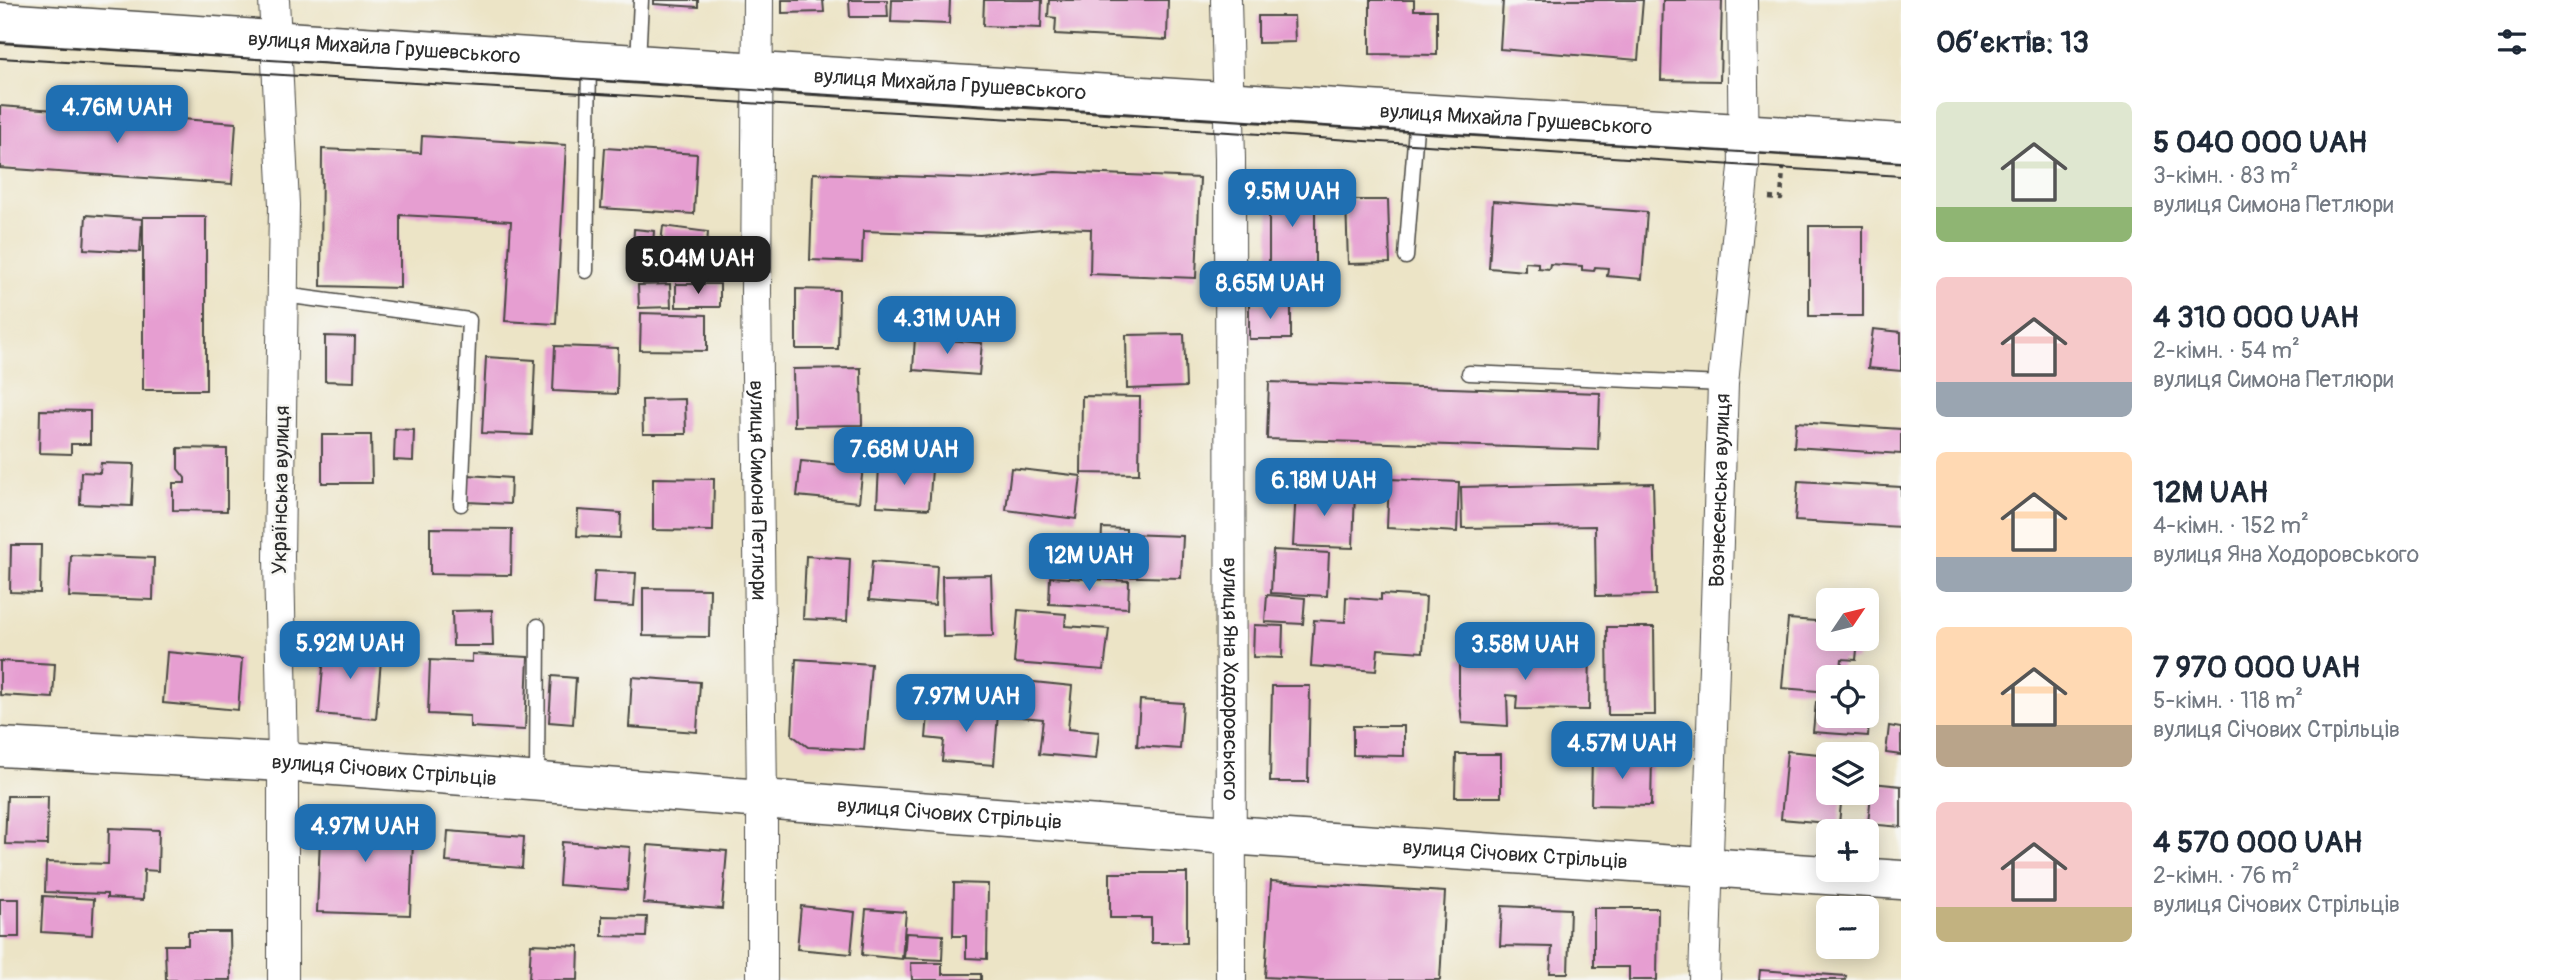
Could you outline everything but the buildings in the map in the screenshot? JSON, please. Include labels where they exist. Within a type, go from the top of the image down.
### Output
[{"type":"main road","name":"вулиця Михайла Грушевського","points":[[10,19],[275,41],[1901,143]]},
{"type":"main road","name":"вулиця Січових Стрільців","points":[[0,747],[283,762],[1229,835],[1901,880]]},
{"type":"street","name":"Українська вулиця","points":[[274,0],[284,205],[279,558],[284,980]]},
{"type":"street","name":"вулиця Симона Петлюри","points":[[758,0],[756,291],[762,980]]},
{"type":"street","name":"вулиця Яна Ходоровського","points":[[1226,0],[1231,980]]},
{"type":"street","name":"Вознесенська вулиця","points":[[1704,980],[1723,384],[1742,196],[1742,0]]},
{"type":"lane","points":[[638,64],[641,0]]},
{"type":"lane","points":[[586,271],[589,61]]},
{"type":"lane","points":[[1406,257],[1417,112]]},
{"type":"lane","points":[[284,295],[469,320],[461,504]]},
{"type":"lane","points":[[1469,373],[1723,384]]},
{"type":"lane","points":[[537,781],[538,626]]},
{"type":"tram line","points":[[0,43],[1901,162]]},
{"type":"tram line","points":[[0,58],[1229,132],[1901,176]]}]
